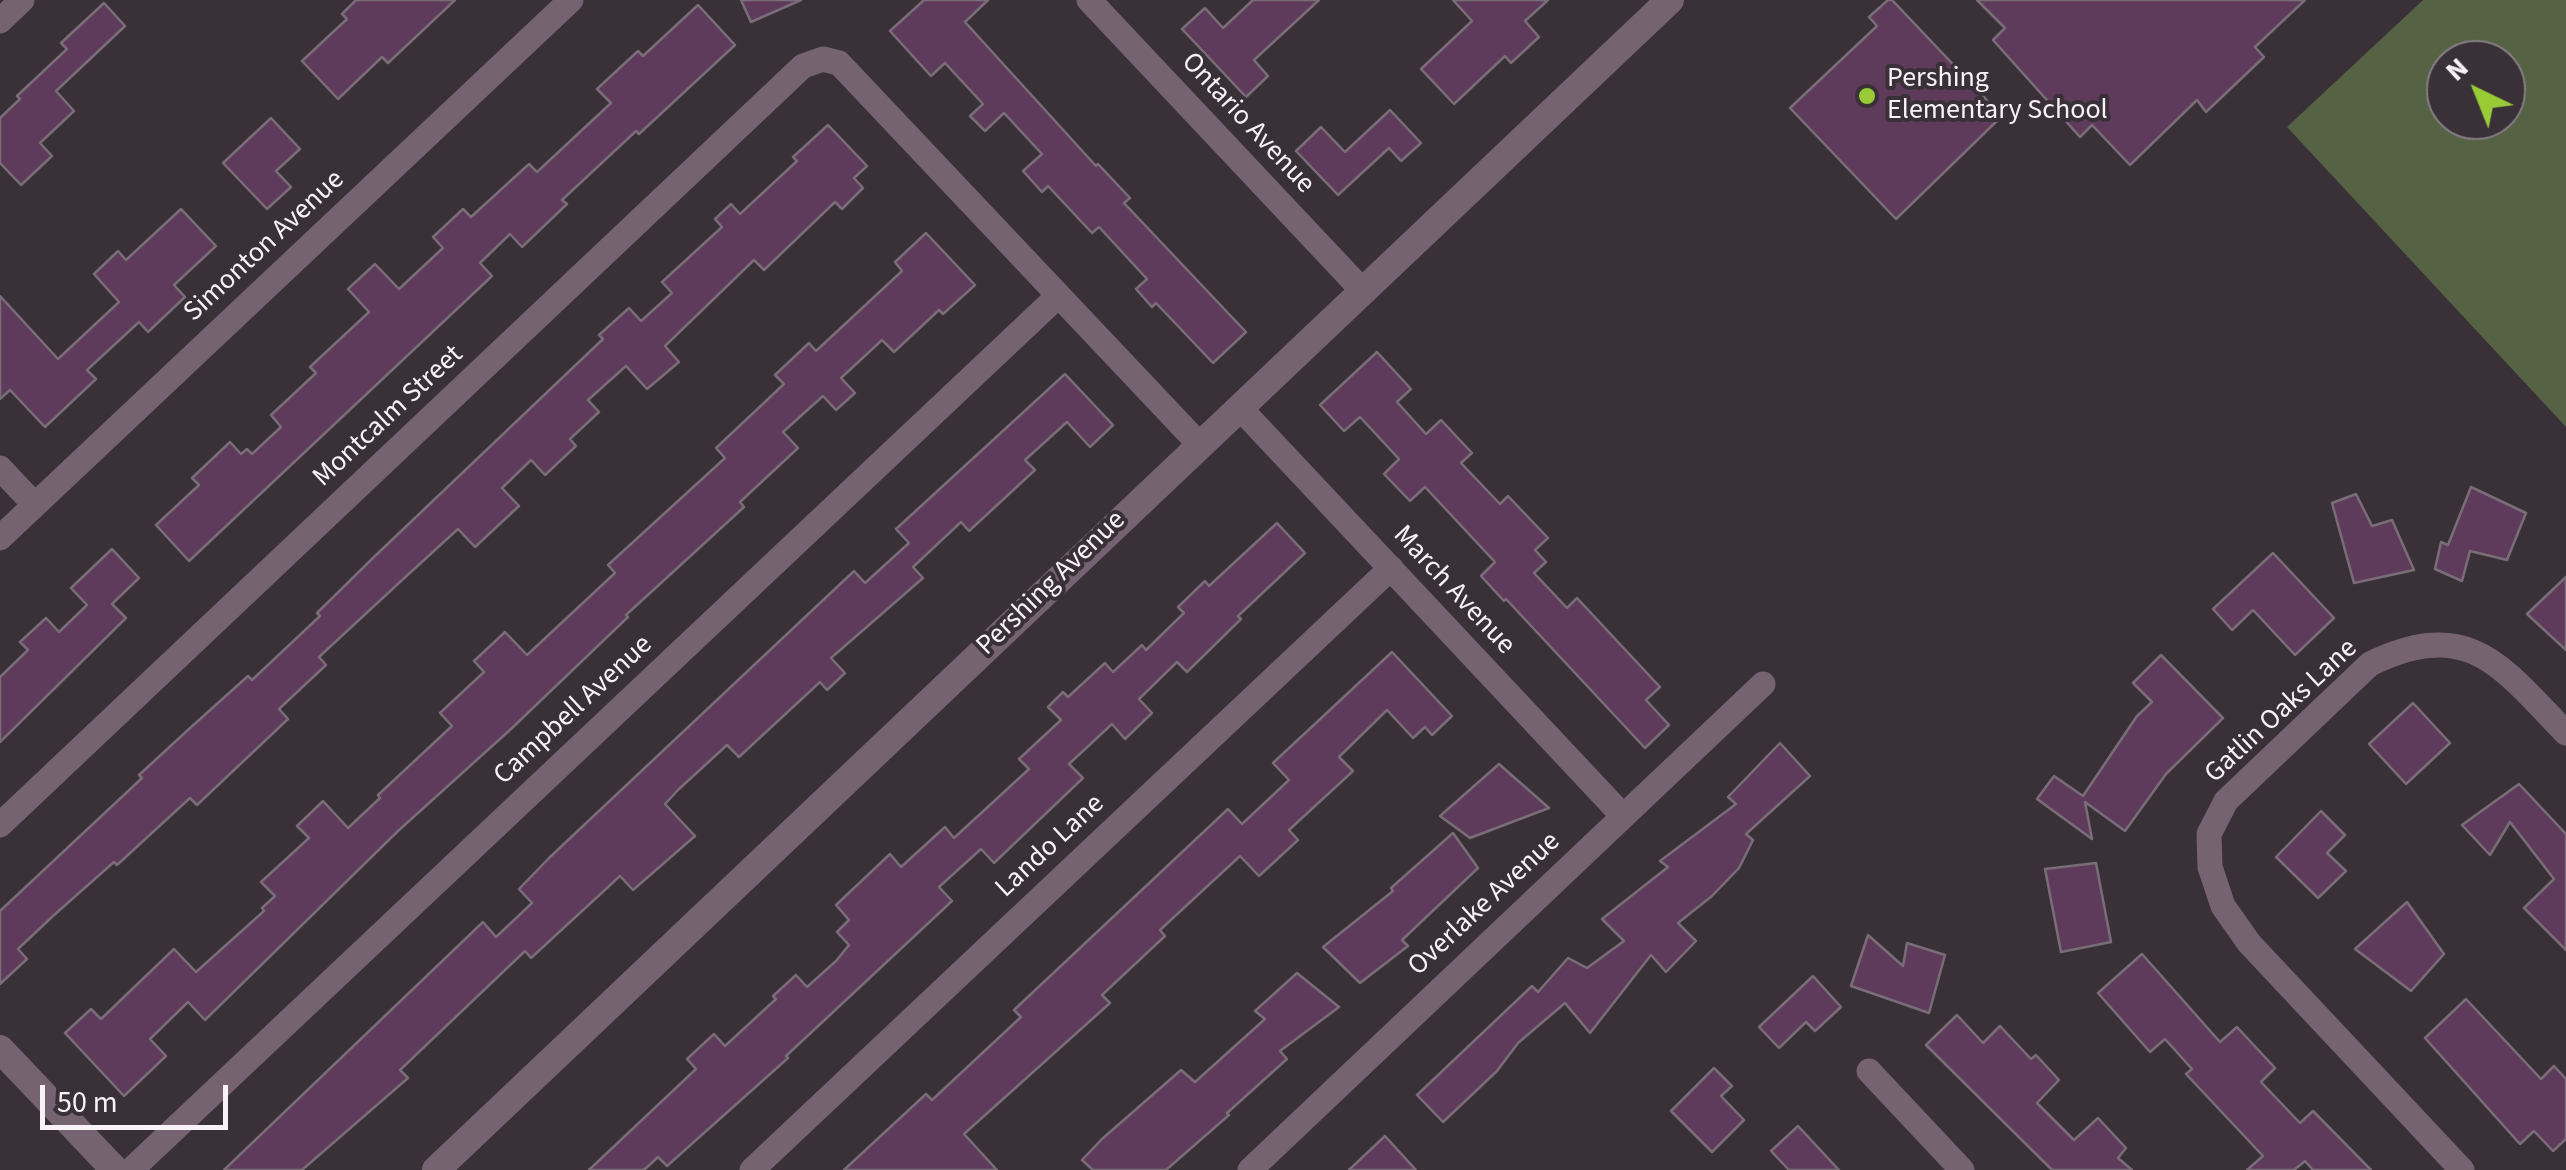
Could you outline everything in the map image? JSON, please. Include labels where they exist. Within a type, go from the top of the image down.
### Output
[{"type":"street","points":[[0,21],[22,0]]},
{"type":"street","name":"Simonton Avenue","points":[[0,538],[571,0]]},
{"type":"street","name":"Pershing Avenue","points":[[436,1170],[1670,0]]},
{"type":"street","name":"Ontario Avenue","points":[[1104,5],[1362,290]]},
{"type":"street","name":"Montcalm Street","points":[[0,825],[803,66],[823,59],[839,63],[1058,296]]},
{"type":"street","points":[[1058,296],[1200,444]]},
{"type":"street","name":"Campbell Avenue","points":[[131,1170],[1058,296]]},
{"type":"street","name":"March Avenue","points":[[1239,407],[1623,816]]},
{"type":"street","points":[[0,468],[36,505]]},
{"type":"street","name":"Lando Lane","points":[[752,1170],[1390,568]]},
{"type":"street","name":"Gatlin Oaks Lane","points":[[2462,1170],[2249,943],[2223,906],[2210,867],[2209,834],[2226,801],[2370,664],[2398,650],[2432,644],[2469,649],[2498,662],[2566,733]]},
{"type":"street","name":"Overlake Avenue","points":[[1250,1170],[1763,684]]},
{"type":"street","points":[[0,1049],[114,1170]]},
{"type":"street","points":[[1869,1072],[1962,1170]]},
{"type":"green space","points":[[2423,0],[2566,0],[2566,427],[2287,127]]},
{"type":"building","points":[[356,0],[455,0],[388,63],[382,57],[338,99],[302,61],[347,19],[342,14]]},
{"type":"building","points":[[741,0],[801,0],[751,22]]},
{"type":"building","points":[[924,0],[988,0],[965,22],[1130,198],[1124,203],[1246,332],[1213,363],[1156,303],[1152,307],[1136,289],[1147,279],[1099,227],[1092,233],[1048,186],[1042,192],[1023,171],[1042,154],[1004,113],[985,131],[970,116],[983,104],[945,63],[931,76],[890,31]]},
{"type":"building","points":[[1253,0],[1319,0],[1254,60],[1268,76],[1246,97],[1182,29],[1205,8],[1223,28]]},
{"type":"building","points":[[1453,0],[1548,0],[1525,21],[1539,37],[1511,63],[1505,56],[1454,104],[1421,69],[1472,21]]},
{"type":"building","points":[[1888,0],[2002,116],[1896,219],[1790,108],[1877,26],[1869,17]]},
{"type":"building","points":[[1977,0],[2305,0],[2255,47],[2264,57],[2206,112],[2197,100],[2130,165],[2092,125],[2080,137],[1993,40],[2005,28]]},
{"type":"building","points":[[104,3],[125,26],[56,91],[74,111],[40,143],[52,156],[21,185],[0,163],[0,118],[20,99],[17,96],[67,49],[61,43]]},
{"type":"building","points":[[698,5],[735,45],[562,200],[567,204],[522,247],[510,234],[480,263],[492,276],[189,561],[156,525],[199,485],[192,478],[230,442],[241,454],[247,449],[252,454],[281,427],[271,415],[316,373],[310,367],[369,312],[348,289],[375,264],[399,289],[443,248],[433,237],[463,209],[471,217],[529,164],[537,172],[611,103],[597,89],[638,51],[643,56]]},
{"type":"building","points":[[1390,110],[1421,143],[1401,161],[1389,148],[1338,195],[1296,151],[1321,127],[1345,152]]},
{"type":"building","points":[[271,118],[300,149],[276,171],[291,187],[267,209],[223,163]]},
{"type":"building","points":[[828,125],[867,166],[854,178],[863,188],[842,209],[835,202],[764,270],[754,260],[665,346],[679,362],[647,389],[626,366],[588,400],[599,412],[570,439],[576,446],[545,475],[531,460],[502,488],[519,506],[475,547],[458,529],[400,582],[319,657],[326,665],[279,709],[288,719],[197,805],[190,798],[117,865],[114,862],[53,916],[18,949],[27,959],[0,984],[0,911],[142,778],[139,775],[248,676],[252,680],[320,616],[317,613],[375,556],[603,339],[599,335],[629,308],[641,321],[672,293],[662,282],[722,227],[715,219],[731,204],[740,214],[797,161],[793,157]]},
{"type":"building","points":[[181,209],[216,246],[174,285],[185,297],[148,332],[139,322],[87,370],[96,379],[45,427],[10,390],[0,399],[0,296],[58,359],[119,302],[94,274],[118,251],[126,260]]},
{"type":"building","points":[[926,233],[975,285],[943,314],[939,310],[894,352],[882,340],[841,378],[855,393],[836,410],[823,396],[783,432],[798,448],[740,502],[744,507],[398,831],[205,1020],[188,1002],[150,1039],[166,1056],[124,1096],[65,1033],[91,1009],[101,1019],[174,949],[196,972],[264,911],[262,908],[275,896],[261,882],[309,838],[297,826],[323,801],[348,828],[380,798],[378,795],[452,726],[440,713],[484,672],[474,661],[505,632],[527,655],[615,573],[608,565],[725,458],[716,448],[784,384],[775,375],[809,343],[816,351],[902,271],[895,262]]},
{"type":"building","points":[[1377,352],[1411,389],[1397,402],[1426,434],[1441,420],[1472,453],[1461,463],[1500,504],[1508,496],[1548,538],[1535,550],[1546,562],[1534,573],[1567,608],[1577,598],[1660,687],[1646,700],[1669,725],[1645,748],[1481,576],[1495,562],[1425,487],[1410,501],[1384,474],[1399,459],[1360,417],[1344,431],[1320,405]]},
{"type":"building","points":[[1065,374],[1113,425],[1090,447],[1067,422],[1025,460],[1035,470],[969,531],[961,522],[913,567],[923,578],[831,658],[845,673],[827,690],[820,682],[739,757],[727,745],[679,789],[665,804],[695,836],[633,890],[620,876],[531,958],[525,951],[400,1070],[408,1078],[302,1170],[224,1170],[483,922],[496,937],[532,903],[519,889],[549,858],[854,571],[865,583],[909,543],[896,529]]},
{"type":"building","points":[[2471,487],[2526,513],[2507,560],[2470,551],[2462,581],[2435,569],[2441,542],[2448,545]]},
{"type":"building","points":[[2356,494],[2372,526],[2392,520],[2414,570],[2354,583],[2332,503]]},
{"type":"building","points":[[1277,523],[1305,553],[1238,616],[1241,619],[1187,672],[1177,662],[1139,699],[1152,713],[1125,739],[1112,724],[1069,764],[1083,778],[994,863],[981,849],[939,887],[952,901],[788,1058],[667,1166],[658,1157],[644,1170],[589,1170],[696,1069],[687,1059],[714,1034],[725,1046],[796,975],[807,987],[836,961],[849,945],[837,932],[849,920],[836,905],[890,854],[901,867],[945,827],[954,838],[1029,769],[1019,759],[1061,720],[1048,707],[1063,692],[1068,697],[1105,663],[1113,672],[1142,645],[1146,650],[1184,613],[1178,607],[1205,581],[1209,586]]},
{"type":"building","points":[[112,549],[139,578],[112,604],[126,618],[0,742],[0,677],[28,650],[20,642],[46,618],[59,632],[87,605],[71,588]]},
{"type":"building","points":[[2273,553],[2334,618],[2295,655],[2253,610],[2232,630],[2213,609]]},
{"type":"building","points":[[2566,577],[2566,650],[2527,614]]},
{"type":"building","points":[[1392,652],[1452,716],[1432,735],[1425,727],[1413,738],[1387,710],[1339,757],[1353,771],[1289,830],[1298,840],[1259,876],[1240,856],[1160,930],[1165,936],[1102,995],[1110,1003],[964,1134],[997,1170],[844,1170],[926,1094],[932,1100],[1021,1017],[1014,1010],[1228,809],[1242,824],[1289,780],[1273,763]]},
{"type":"building","points":[[2161,655],[2223,718],[2166,774],[2125,831],[2085,802],[2092,839],[2037,799],[2054,776],[2083,796],[2137,716],[2152,702],[2133,683]]},
{"type":"building","points":[[2413,703],[2450,743],[2406,784],[2369,744]]},
{"type":"building","points":[[1780,743],[1810,776],[1746,834],[1753,840],[1739,868],[1678,923],[1696,941],[1666,972],[1651,955],[1590,1033],[1565,1003],[1518,1043],[1497,1071],[1443,1122],[1417,1095],[1532,986],[1538,992],[1568,958],[1587,968],[1624,941],[1602,919],[1668,867],[1660,861],[1736,804],[1728,797]]},
{"type":"building","points":[[1499,764],[1549,808],[1470,838],[1440,816]]},
{"type":"building","points":[[2519,784],[2566,834],[2566,950],[2524,908],[2554,879],[2510,822],[2490,855],[2462,825]]},
{"type":"building","points":[[2321,811],[2345,835],[2327,853],[2346,871],[2318,898],[2276,857]]},
{"type":"building","points":[[1453,833],[1478,868],[1402,940],[1408,946],[1360,983],[1323,947],[1393,891],[1391,888]]},
{"type":"building","points":[[2096,863],[2111,942],[2061,952],[2045,869]]},
{"type":"building","points":[[2407,902],[2444,954],[2411,991],[2355,949]]},
{"type":"building","points":[[1868,935],[1903,966],[1907,943],[1945,955],[1929,1013],[1851,986]]},
{"type":"building","points":[[2142,954],[2220,1042],[2237,1027],[2275,1068],[2261,1082],[2300,1123],[2313,1111],[2371,1170],[2313,1170],[2305,1161],[2294,1170],[2247,1170],[2263,1156],[2186,1074],[2192,1069],[2165,1039],[2150,1052],[2098,993]]},
{"type":"building","points":[[1297,973],[1339,1007],[1280,1051],[1287,1059],[1166,1170],[1093,1170],[1082,1160],[1181,1070],[1195,1082],[1265,1019],[1255,1011]]},
{"type":"building","points":[[1813,976],[1841,1007],[1815,1031],[1806,1022],[1779,1048],[1759,1027]]},
{"type":"building","points":[[2466,999],[2541,1079],[2554,1066],[2566,1079],[2566,1139],[2553,1151],[2534,1131],[2520,1144],[2425,1038]]},
{"type":"building","points":[[1957,1015],[1983,1043],[2000,1026],[2031,1059],[2036,1055],[2059,1080],[2037,1103],[2074,1140],[2098,1118],[2126,1148],[2118,1158],[2132,1170],[2052,1170],[1926,1045]]},
{"type":"building","points":[[1714,1068],[1732,1086],[1721,1096],[1744,1120],[1712,1152],[1671,1111]]},
{"type":"building","points":[[1798,1126],[1839,1170],[1789,1170],[1771,1151]]},
{"type":"building","points":[[1385,1136],[1416,1170],[1349,1170]]},
{"type":"place","name":"Pershing Elementary School","points":[[1867,96]]}]
